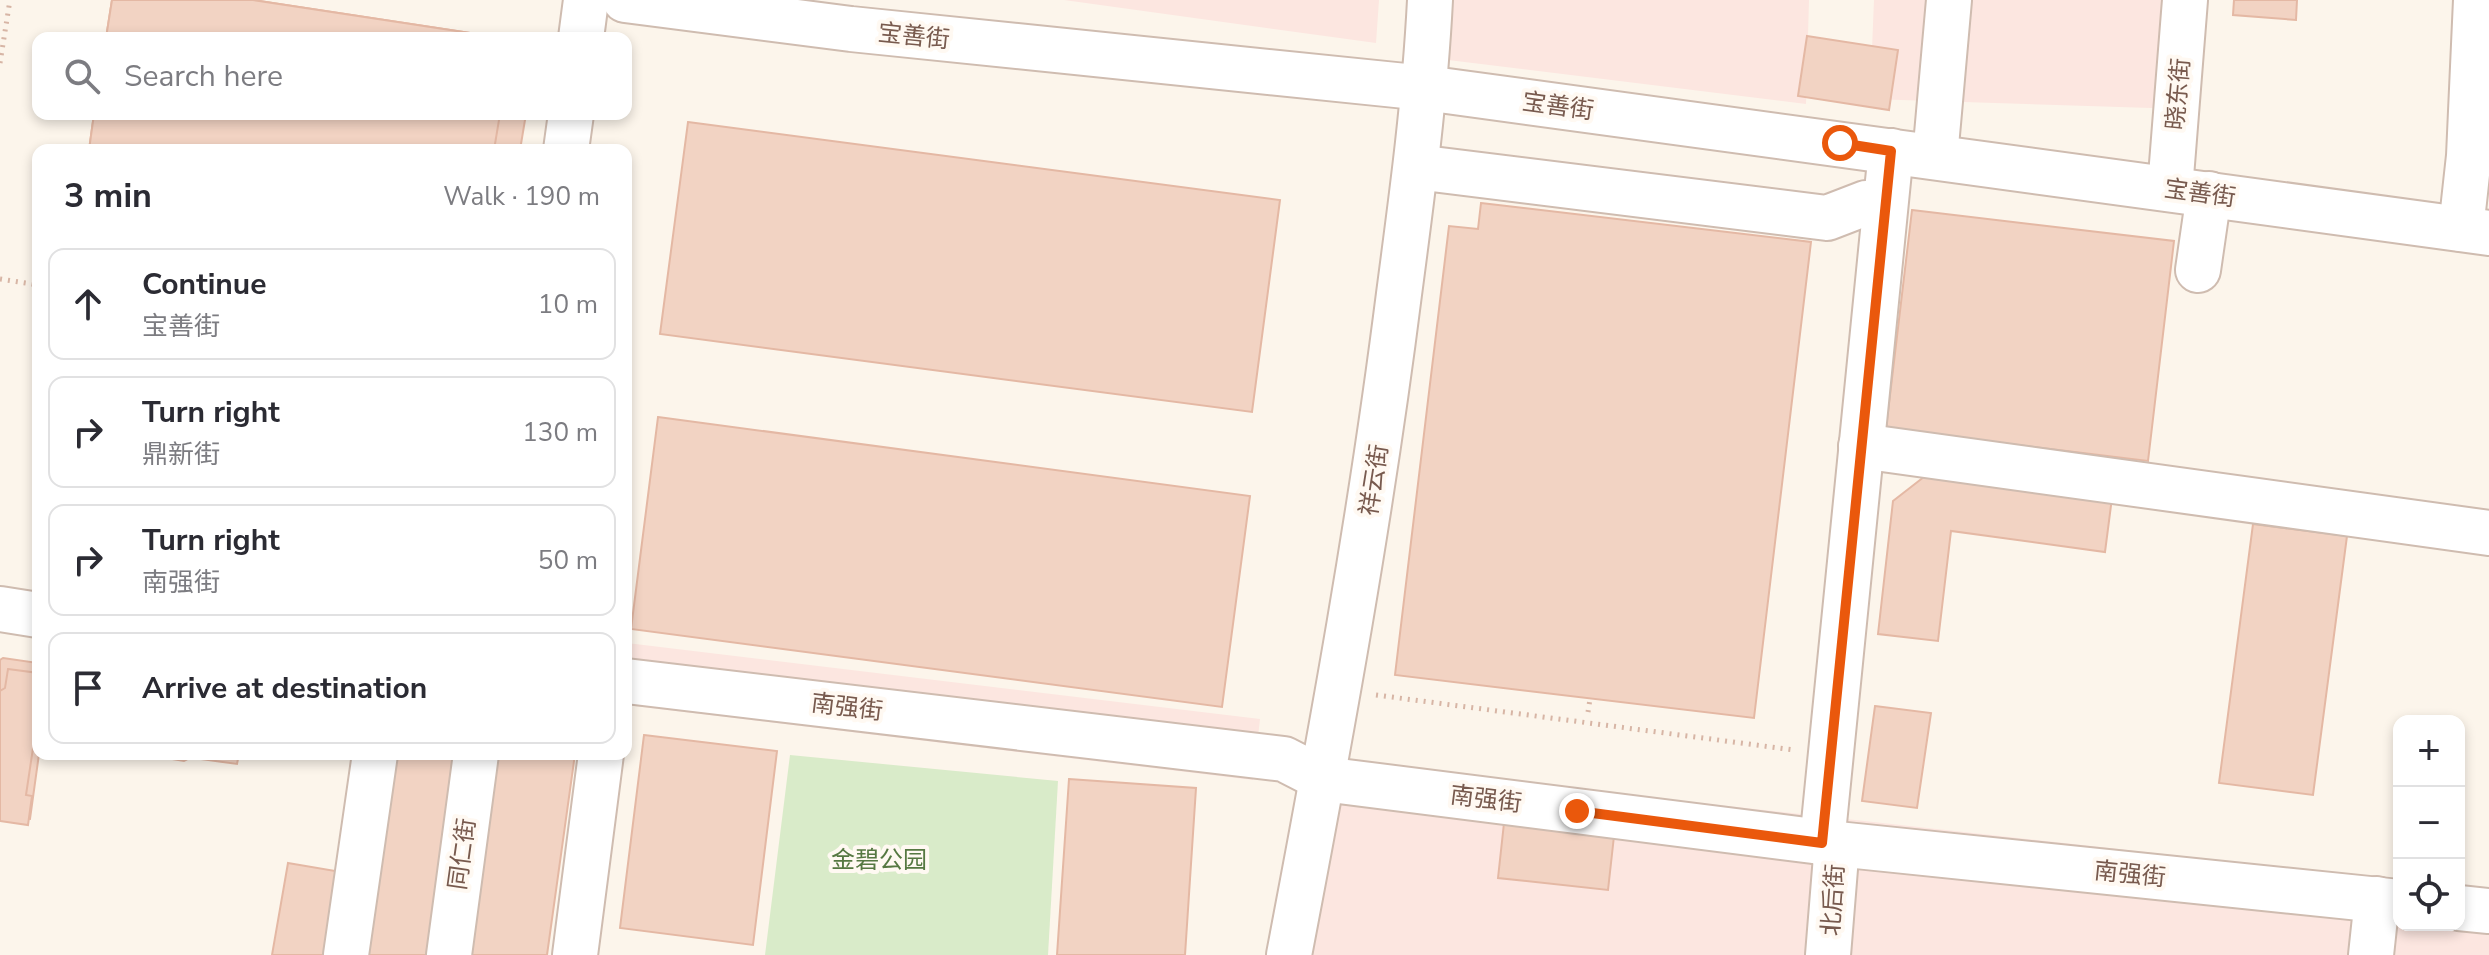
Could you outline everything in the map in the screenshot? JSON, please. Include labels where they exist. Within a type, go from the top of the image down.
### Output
[{"type":"street","points":[[582,32],[586,0]]},
{"type":"street","name":"宝善街","points":[[625,0],[853,14],[1425,88],[2475,231]]},
{"type":"street","name":"祥云街","points":[[1289,955],[1323,779],[1380,444],[1425,88],[1430,0]]},
{"type":"street","points":[[1935,157],[1949,0]]},
{"type":"street","name":"晓东街","points":[[2185,0],[2189,191],[2198,270]]},
{"type":"street","points":[[2475,231],[2469,156],[2476,0]]},
{"type":"street","points":[[567,144],[570,120]]},
{"type":"street","name":"北后街","points":[[1828,955],[1831,755],[1891,151]]},
{"type":"street","points":[[1416,167],[1827,218],[1866,203],[1885,205]]},
{"type":"street","points":[[1861,446],[2489,533]]},
{"type":"street","points":[[0,609],[32,614]]},
{"type":"street","name":"南强街","points":[[632,682],[1284,759],[1323,779],[1830,843],[2388,900]]},
{"type":"street","points":[[346,955],[374,760]]},
{"type":"street","name":"同仁街","points":[[449,955],[475,760]]},
{"type":"street","points":[[575,955],[600,760]]},
{"type":"street","points":[[2371,955],[2388,900]]},
{"type":"street","points":[[2465,909],[2489,911]]},
{"type":"path","points":[[0,63],[10,0]]},
{"type":"path","points":[[0,279],[32,284]]},
{"type":"path","points":[[1338,690],[1831,755]]},
{"type":"path","points":[[1588,712],[1590,699]]},
{"type":"shaded area","points":[[1064,0],[1379,0],[1376,43]]},
{"type":"shaded area","points":[[1446,0],[1809,0],[1806,104],[1440,59]]},
{"type":"shaded area","points":[[1874,0],[2183,0],[2183,109],[1870,99]]},
{"type":"shaded area","points":[[632,644],[1260,719],[1253,780],[632,706]]},
{"type":"shaded area","points":[[1337,763],[2393,879],[2393,931],[2465,931],[2465,918],[2489,890],[2489,955],[1300,955]]},
{"type":"green space","name":"金碧公园","points":[[790,755],[1058,781],[1048,955],[765,955]]},
{"type":"building","points":[[112,0],[253,0],[464,32],[107,32]]},
{"type":"building","points":[[112,0],[253,0],[464,32],[107,32]]},
{"type":"building","points":[[2234,0],[2297,0],[2296,20],[2233,15]]},
{"type":"building","points":[[1807,36],[1898,50],[1889,110],[1798,96]]},
{"type":"building","points":[[93,120],[525,120],[521,144],[90,144]]},
{"type":"building","points":[[93,120],[499,120],[495,144],[90,144]]},
{"type":"building","points":[[688,122],[1280,200],[1252,412],[660,334]]},
{"type":"building","points":[[1481,203],[1811,242],[1754,718],[1395,675],[1449,226],[1478,229]]},
{"type":"building","points":[[1912,210],[2174,241],[2148,461],[1886,429]]},
{"type":"building","points":[[658,417],[1250,496],[1222,707],[632,629]]},
{"type":"building","points":[[1938,466],[2113,490],[2105,552],[1951,531],[1938,641],[1878,634],[1893,501]]},
{"type":"building","points":[[2253,524],[2347,536],[2313,795],[2219,783]]},
{"type":"building","points":[[0,660],[32,662],[32,760],[38,760],[30,819],[0,815]]},
{"type":"building","points":[[8,669],[32,672],[32,755],[26,795],[32,796],[28,825],[0,821],[0,691],[5,688]]},
{"type":"building","points":[[1875,706],[1931,713],[1917,808],[1862,801]]},
{"type":"building","points":[[644,735],[777,751],[753,945],[620,928]]},
{"type":"building","points":[[208,760],[238,760],[237,764]]},
{"type":"building","points":[[396,760],[470,760],[441,955],[367,955]]},
{"type":"building","points":[[491,760],[574,760],[547,955],[464,955]]},
{"type":"building","points":[[1069,779],[1196,788],[1185,955],[1057,955]]},
{"type":"building","points":[[1504,823],[1614,836],[1608,890],[1498,878]]},
{"type":"building","points":[[288,863],[353,874],[340,955],[272,955]]},
{"type":"route","points":[[1577,811],[1822,843],[1891,151],[1840,143]]}]
